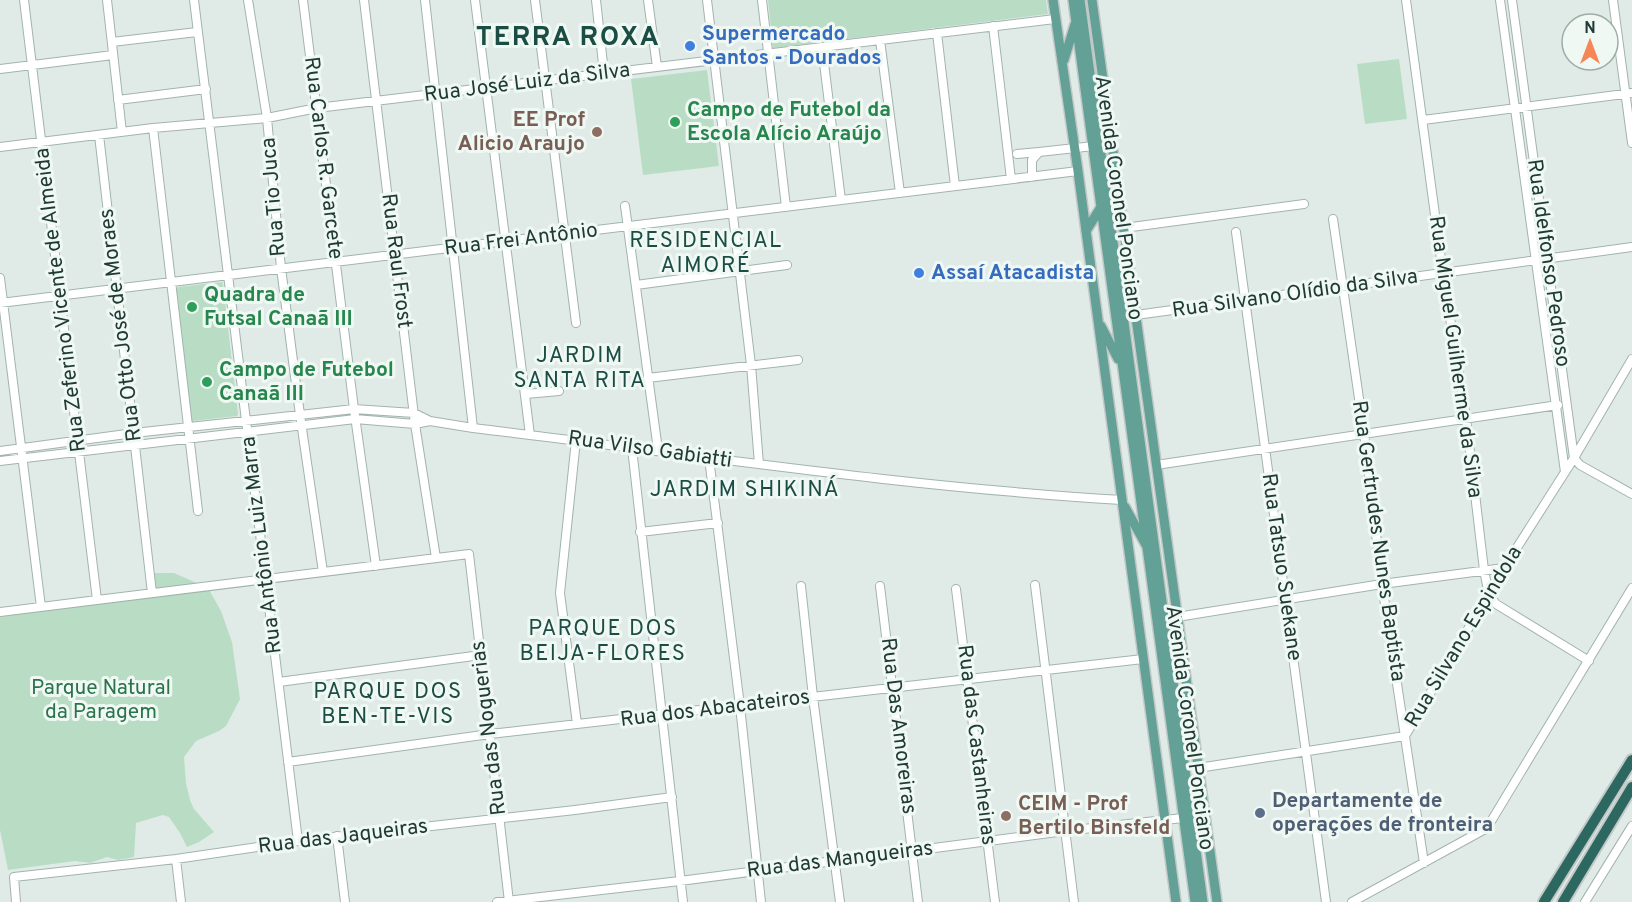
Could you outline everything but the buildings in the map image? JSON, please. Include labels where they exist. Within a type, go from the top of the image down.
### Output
[{"type":"highway","points":[[1544,902],[1632,760]]},
{"type":"highway","points":[[1563,902],[1632,787]]},
{"type":"main road","points":[[1053,0],[1176,902]]},
{"type":"main road","name":"Avenida Coronel Ponciano","points":[[1073,0],[1100,173],[1101,207],[1148,558],[1170,686]]},
{"type":"main road","points":[[1080,0],[1096,146]]},
{"type":"main road","points":[[1092,0],[1216,902]]},
{"type":"main road","points":[[1062,66],[1076,22]]},
{"type":"main road","points":[[1100,173],[1114,248],[1134,301]]},
{"type":"main road","points":[[1086,231],[1101,207]]},
{"type":"main road","name":"Avenida Coronel Ponciano","points":[[1114,248],[1164,619],[1195,902]]},
{"type":"main road","points":[[1097,318],[1122,368]]},
{"type":"main road","points":[[1122,500],[1147,546]]},
{"type":"main road","points":[[1186,679],[1170,686],[1180,737],[1203,902]]},
{"type":"main road","points":[[1180,737],[1198,768]]},
{"type":"street","name":"Rua Zeferino Vicente de Almeida","points":[[24,0],[98,600]]},
{"type":"street","points":[[107,0],[122,132]]},
{"type":"street","name":"Rua Antônio Luiz Marra","points":[[194,0],[230,275],[298,841]]},
{"type":"street","name":"Rua Tio Juca","points":[[248,0],[267,118],[281,268],[323,572]]},
{"type":"street","name":"Rua Carlos R. Garcete","points":[[303,0],[355,420],[376,566]]},
{"type":"street","name":"Rua Raul Frost","points":[[364,0],[415,424],[436,558]]},
{"type":"street","points":[[425,0],[473,428]]},
{"type":"street","points":[[476,0],[530,435]]},
{"type":"street","points":[[535,0],[576,323]]},
{"type":"street","points":[[596,0],[604,74]]},
{"type":"street","points":[[648,0],[657,67]]},
{"type":"street","points":[[707,0],[751,365],[759,464]]},
{"type":"street","points":[[762,0],[786,207]]},
{"type":"street","name":"Rua Miguel Guilherme da Silva","points":[[1406,0],[1489,595]]},
{"type":"street","name":"Rua Idelfonso Pedroso","points":[[1500,0],[1565,472]]},
{"type":"street","name":"Rua Idelfonso Pedroso","points":[[1512,0],[1574,458]]},
{"type":"street","points":[[1613,0],[1629,93],[1632,143]]},
{"type":"street","name":"Rua José Luiz da Silva","points":[[0,147],[153,128],[267,118],[318,108],[1055,18]]},
{"type":"street","points":[[993,26],[1011,179]]},
{"type":"street","points":[[112,42],[197,32]]},
{"type":"street","points":[[937,33],[955,186]]},
{"type":"street","points":[[880,40],[900,193]]},
{"type":"street","points":[[822,47],[841,200]]},
{"type":"street","points":[[0,69],[113,55]]},
{"type":"street","points":[[118,100],[206,89]]},
{"type":"street","points":[[1423,120],[1629,93]]},
{"type":"street","points":[[153,128],[198,511]]},
{"type":"street","name":"Rua Otto José de Moraes","points":[[99,135],[152,593]]},
{"type":"street","points":[[1017,154],[1112,144]]},
{"type":"street","points":[[1032,177],[1032,160],[1039,152]]},
{"type":"street","name":"Rua Frei Antônio","points":[[1,302],[1078,171]]},
{"type":"street","points":[[1124,228],[1304,204]]},
{"type":"street","points":[[625,206],[658,450]]},
{"type":"street","name":"Rua Gertrudes Nunes Baptista","points":[[1333,219],[1364,434],[1382,584],[1424,863]]},
{"type":"street","name":"Rua Tatsuo Suekane","points":[[1236,232],[1326,902]]},
{"type":"street","name":"Rua Silvano Olídio da Silva","points":[[1136,315],[1632,248]]},
{"type":"street","points":[[636,285],[787,265]]},
{"type":"street","points":[[0,278],[1,302],[41,607]]},
{"type":"street","name":"Rua Silvano Espindola","points":[[1198,768],[1405,736],[1504,568],[1574,458],[1632,359]]},
{"type":"street","points":[[648,378],[798,360]]},
{"type":"street","points":[[526,394],[559,392]]},
{"type":"street","points":[[1156,465],[1567,403]]},
{"type":"street","name":"Rua Vilso Gabiatti","points":[[0,451],[134,433],[354,409],[414,413],[430,421],[473,428],[866,478],[1024,494],[1122,500]]},
{"type":"street","name":"Rua Vilso Gabiatti","points":[[0,461],[301,425],[355,420],[415,424],[430,421]]},
{"type":"street","points":[[576,440],[560,593],[577,724]]},
{"type":"street","points":[[632,448],[683,902]]},
{"type":"street","points":[[708,458],[740,706],[761,902]]},
{"type":"street","points":[[1574,458],[1580,465],[1632,494]]},
{"type":"street","points":[[640,532],[718,523]]},
{"type":"street","name":"Rua das Noguerias","points":[[436,558],[469,554],[509,901]]},
{"type":"street","points":[[0,612],[436,558]]},
{"type":"street","points":[[1177,617],[1382,584],[1504,568]]},
{"type":"street","points":[[1035,585],[1074,902]]},
{"type":"street","points":[[801,586],[840,902]]},
{"type":"street","name":"Rua Das Amoreiras","points":[[880,586],[918,902]]},
{"type":"street","points":[[1352,902],[1487,828],[1632,588]]},
{"type":"street","name":"Rua das Castanheiras","points":[[956,589],[995,902]]},
{"type":"street","points":[[1489,595],[1496,604],[1588,661]]},
{"type":"street","points":[[279,682],[481,656]]},
{"type":"street","name":"Rua dos Abacateiros","points":[[288,762],[490,734],[1143,659]]},
{"type":"street","name":"Rua das Jaqueiras","points":[[16,902],[14,877],[672,797]]},
{"type":"street","name":"Rua das Mangueiras","points":[[497,902],[1184,818]]},
{"type":"street","points":[[1585,902],[1632,826]]},
{"type":"street","points":[[337,836],[345,902]]},
{"type":"street","points":[[176,859],[181,902]]},
{"type":"green space","points":[[768,0],[1046,0],[1048,14],[773,48]]},
{"type":"green space","points":[[1399,59],[1407,119],[1365,124],[1357,64]]},
{"type":"green space","name":"Campo de Futebol da Escola Alício Araújo","points":[[707,70],[719,166],[643,175],[631,79]]},
{"type":"green space","points":[[222,282],[238,414],[237,416],[193,421],[191,420],[176,290],[178,287]]},
{"type":"green space","name":"Parque Natural da Paragem","points":[[154,573],[174,573],[208,588],[221,611],[232,642],[240,699],[226,726],[196,741],[184,757],[190,800],[194,809],[214,832],[187,847],[169,817],[163,815],[136,823],[134,857],[118,860],[107,857],[90,863],[75,861],[8,870],[0,830],[0,617],[44,608],[155,593]]},
{"type":"place","name":"Supermercado Santos - Dourados","points":[[690,46]]},
{"type":"place","name":"Campo de Futebol da Escola Alício Araújo","points":[[675,122]]},
{"type":"place","name":"EE Prof Alicio Araujo","points":[[597,132]]},
{"type":"place","name":"Assaí Atacadista","points":[[919,273]]},
{"type":"place","name":"Quadra de Futsal Canaã III","points":[[192,307]]},
{"type":"place","name":"Campo de Futebol Canaã III","points":[[207,382]]},
{"type":"place","name":"Departamente de operações de fronteira","points":[[1260,813]]},
{"type":"place","name":"CEIM - Prof Bertilo Binsfeld","points":[[1006,816]]},
{"type":"district","name":"TERRA ROXA","points":[[568,38]]},
{"type":"district","name":"RESIDENCIAL AIMORÉ","points":[[706,254]]},
{"type":"district","name":"JARDIM SANTA RITA","points":[[580,368]]},
{"type":"district","name":"JARDIM SHIKINÁ","points":[[745,490]]},
{"type":"district","name":"PARQUE DOS BEIJA-FLORES","points":[[603,642]]},
{"type":"district","name":"PARQUE DOS BEN-TE-VIS","points":[[388,704]]}]
